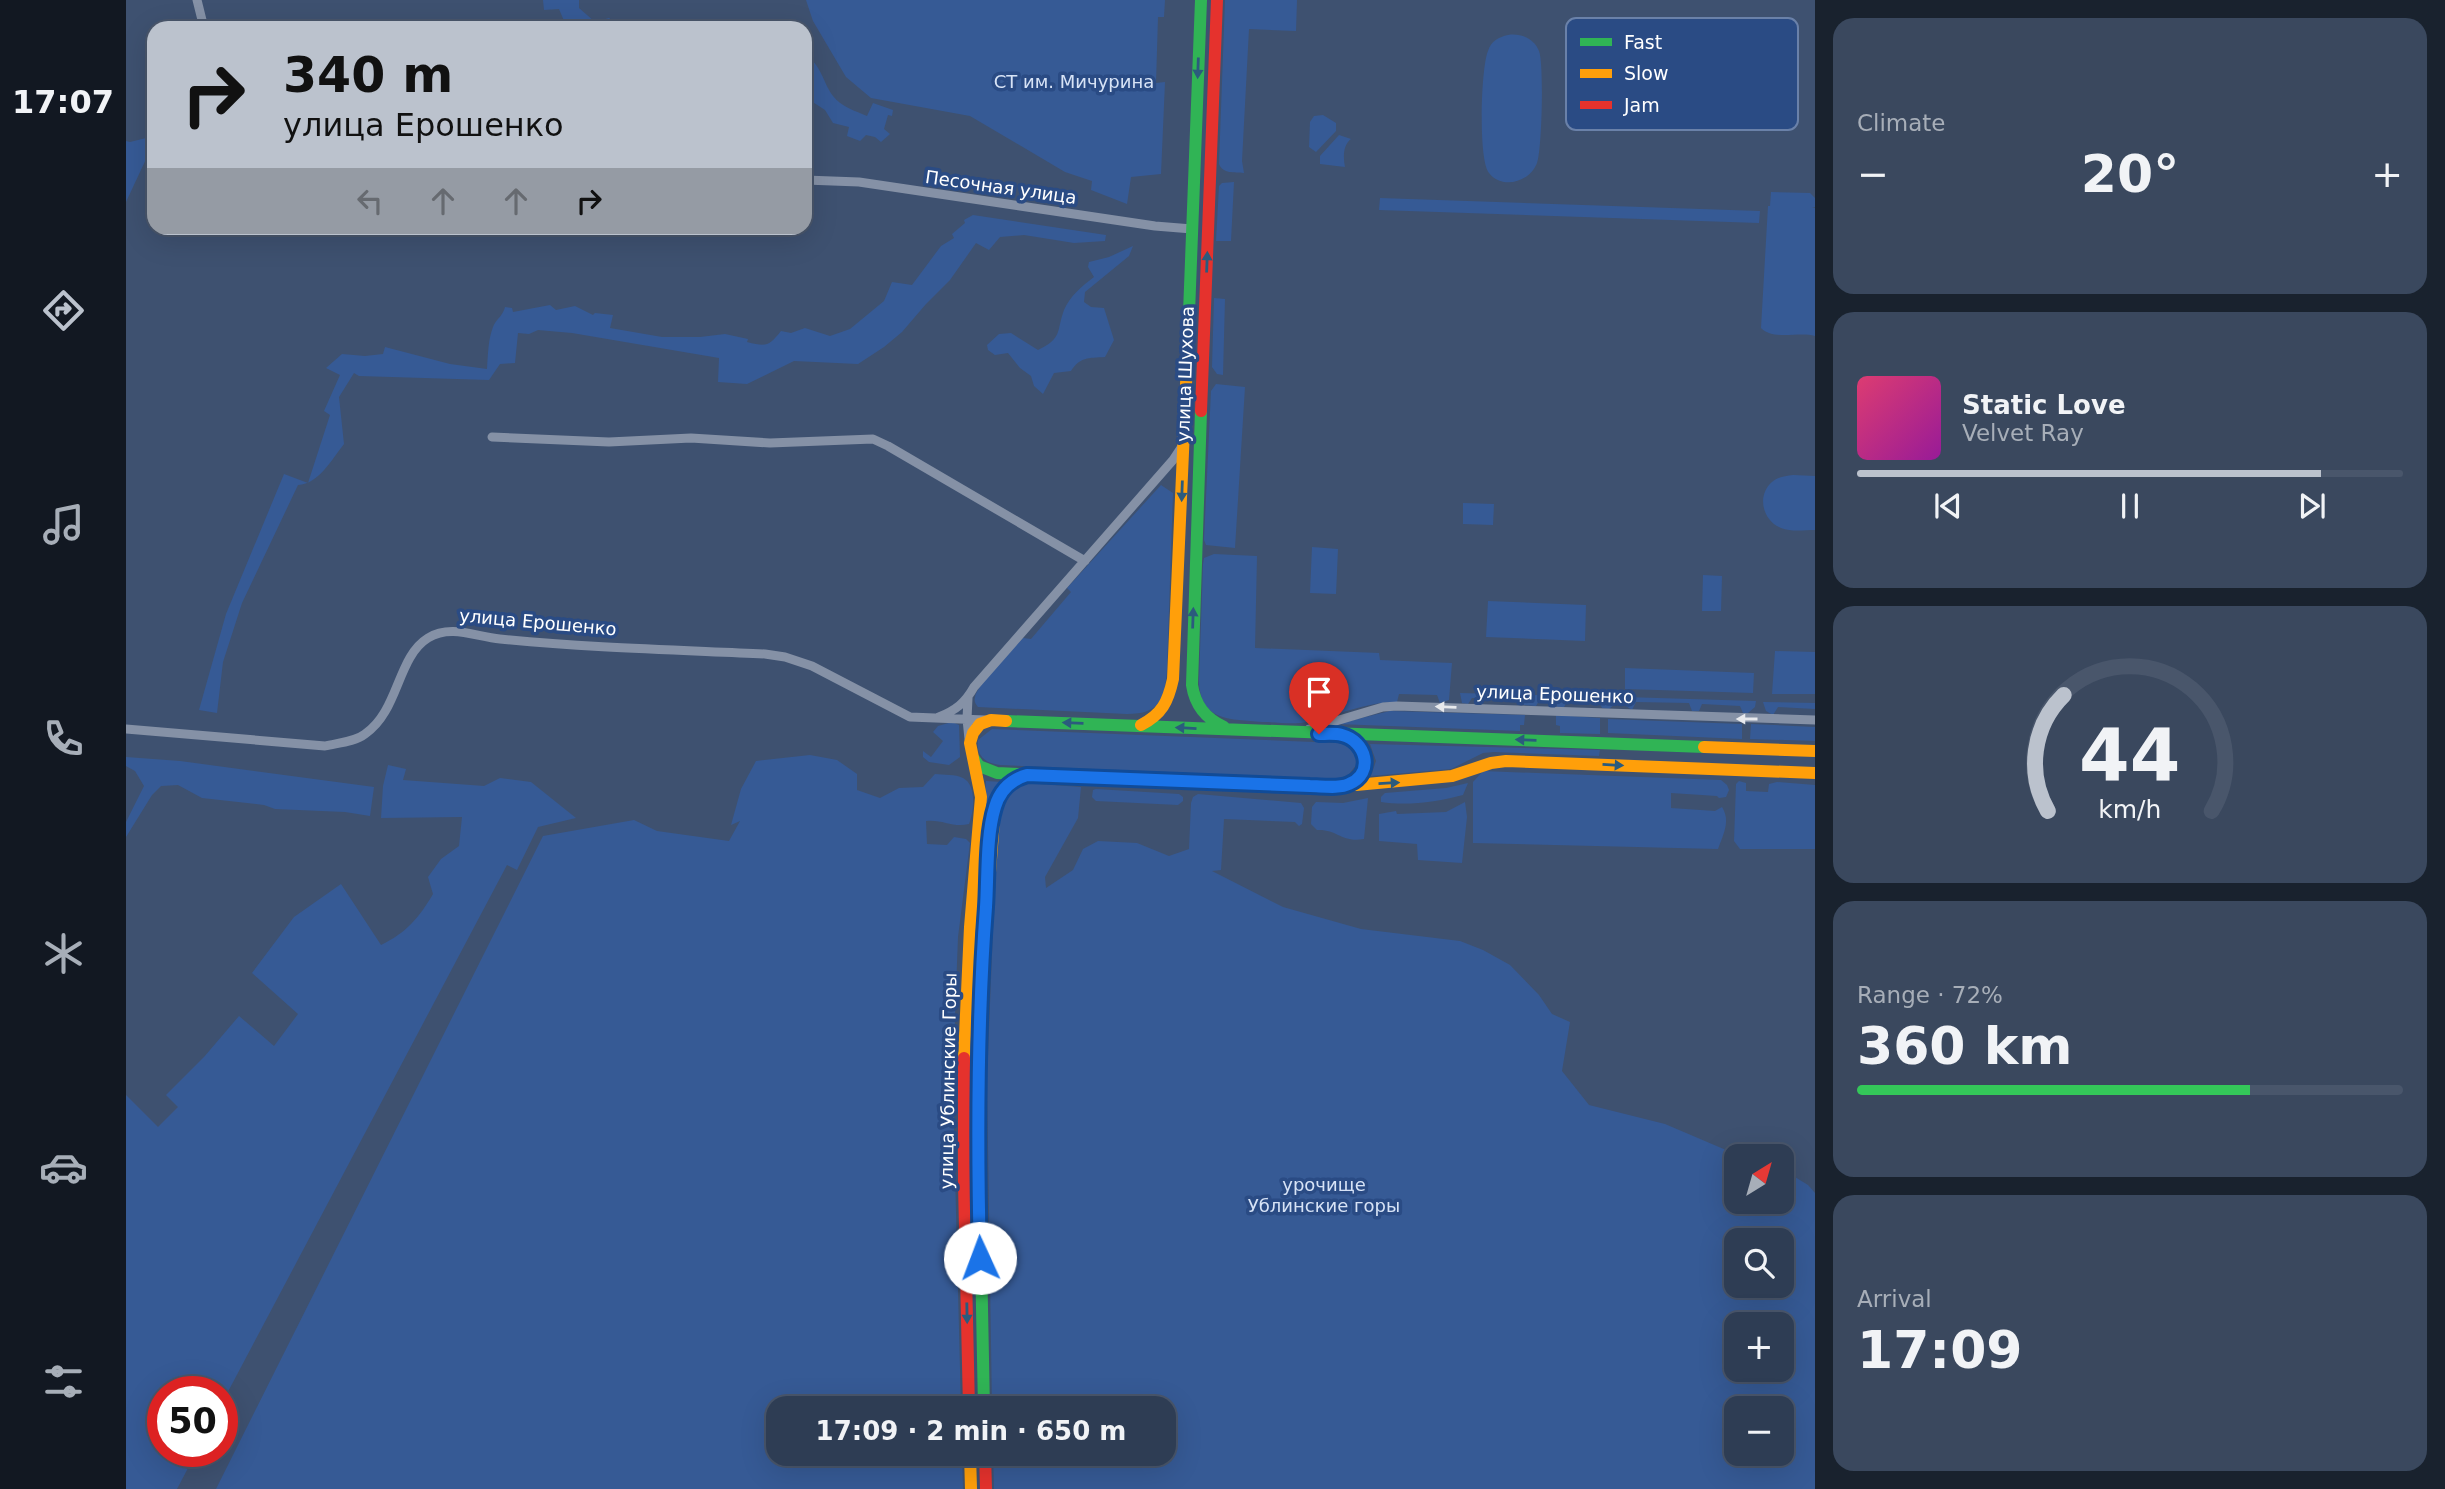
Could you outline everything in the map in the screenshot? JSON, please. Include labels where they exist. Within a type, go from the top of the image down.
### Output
[{"type":"main road","name":"улица Шухова","points":[[1141,725],[1155,718],[1165,707],[1171,691],[1184,444],[1201,0]]},
{"type":"main road","name":"улица Шухова","points":[[1217,0],[1191,686],[1193,699],[1201,711],[1216,724],[1231,730]]},
{"type":"main road","points":[[1195,175],[1210,176]]},
{"type":"main road","points":[[1192,229],[1208,230]]},
{"type":"main road","points":[[991,720],[980,724],[973,733],[971,750],[979,766],[987,771],[1027,775],[1346,786],[1452,776],[1506,761],[1815,773]]},
{"type":"main road","name":"улица Ерошенко","points":[[991,720],[1815,751]]},
{"type":"main road","points":[[1341,734],[1361,747],[1366,758],[1361,774],[1346,786]]},
{"type":"main road","name":"улица Ублинские Горы","points":[[969,1396],[964,1056],[970,927],[981,797],[971,750]]},
{"type":"main road","name":"улица Ублинские Горы","points":[[984,1396],[977,1068],[984,926],[995,808],[1006,785],[1015,778],[1027,775]]},
{"type":"main road","points":[[970,1466],[971,1489]]},
{"type":"main road","points":[[985,1466],[986,1489]]},
{"type":"street","points":[[197,0],[202,21]]},
{"type":"street","name":"Песочная улица","points":[[812,180],[859,182],[1155,226],[1192,229]]},
{"type":"street","points":[[492,437],[609,442],[691,438],[770,443],[873,439],[1084,561]]},
{"type":"street","points":[[933,719],[956,710],[968,698],[974,687],[1173,460],[1184,444]]},
{"type":"street","name":"улица Ерошенко","points":[[126,729],[325,746],[356,738],[365,734],[387,712],[410,658],[425,640],[440,632],[466,632],[497,639],[785,657],[812,666],[910,717],[991,720]]},
{"type":"street","points":[[968,698],[967,719],[971,750]]},
{"type":"street","points":[[968,698],[974,712],[991,720]]},
{"type":"street","name":"улица Ерошенко","points":[[1297,733],[1356,714],[1397,706],[1815,720]]},
{"type":"green space","points":[[543,0],[579,0],[579,8],[594,21],[564,21],[559,9],[544,10]]},
{"type":"green space","name":"СТ им. Мичурина","points":[[806,0],[1165,0],[1164,17],[1158,17],[1156,83],[1165,82],[1161,174],[1131,177],[1127,204],[1091,190],[1092,181],[1065,172],[970,116],[871,98],[846,77],[813,21]]},
{"type":"green space","points":[[1225,0],[1297,0],[1296,31],[1249,29],[1242,161],[1244,173],[1226,171],[1219,164]]},
{"type":"green space","points":[[1508,35],[1526,37],[1537,46],[1541,59],[1539,155],[1533,170],[1515,182],[1501,181],[1489,173],[1483,151],[1482,113],[1486,60],[1491,45]]},
{"type":"green space","points":[[812,60],[833,96],[844,106],[867,116],[873,103],[893,110],[892,116],[888,115],[884,129],[890,134],[881,142],[866,135],[860,141],[847,136],[849,127],[833,123],[825,110],[812,102]]},
{"type":"green space","points":[[1323,115],[1336,123],[1336,131],[1316,152],[1309,147],[1310,122],[1314,116]]},
{"type":"green space","points":[[1339,135],[1351,139],[1344,152],[1345,167],[1320,164],[1320,156]]},
{"type":"green space","points":[[147,138],[147,157],[126,202],[126,141]]},
{"type":"green space","points":[[1234,182],[1231,241],[1216,241],[1219,186],[1222,183]]},
{"type":"green space","points":[[1771,192],[1810,193],[1815,198],[1815,207],[1812,207],[1815,208],[1815,336],[1773,334],[1761,328]]},
{"type":"green space","points":[[1380,198],[1760,211],[1759,223],[1379,210]]},
{"type":"green space","points":[[973,215],[1106,235],[1105,241],[1074,243],[1024,235],[1000,237],[989,250],[976,243],[950,280],[902,332],[858,364],[794,361],[747,384],[718,382],[719,358],[572,333],[538,330],[529,334],[518,333],[515,363],[500,364],[489,380],[359,376],[354,373],[339,397],[344,444],[319,476],[308,482],[330,415],[324,411],[340,375],[326,368],[342,354],[383,354],[385,347],[450,364],[487,369],[491,332],[505,307],[512,308],[513,312],[550,305],[556,310],[575,306],[593,315],[613,315],[610,328],[662,337],[725,334],[763,345],[781,331],[791,333],[805,328],[830,336],[850,329],[884,301],[892,282],[912,285],[941,246],[954,238],[952,234],[965,223],[964,220]]},
{"type":"green space","points":[[1133,246],[1129,256],[1085,292],[1084,302],[1091,307],[1104,308],[1114,340],[1105,357],[1085,359],[1071,371],[1054,373],[1043,394],[1034,386],[1031,376],[1020,368],[1008,353],[995,355],[988,350],[987,345],[999,334],[1011,333],[1038,350],[1051,342],[1057,334],[1070,300],[1094,277],[1088,267],[1089,262],[1109,257]]},
{"type":"green space","points":[[1214,298],[1225,299],[1223,375],[1217,374],[1212,367]]},
{"type":"green space","points":[[1216,384],[1245,387],[1235,548],[1206,545],[1204,540],[1211,391]]},
{"type":"green space","points":[[284,474],[307,483],[298,485],[242,603],[223,662],[217,713],[199,710],[226,614]]},
{"type":"green space","points":[[1793,475],[1815,476],[1815,530],[1781,528],[1766,514],[1763,501],[1767,488],[1777,479]]},
{"type":"green space","points":[[1161,485],[1173,493],[1167,669],[1165,689],[1159,703],[1147,711],[1127,714],[978,707],[975,697],[988,676],[1023,638],[1031,639],[1071,592],[1067,588]]},
{"type":"green space","points":[[1463,503],[1494,504],[1493,525],[1463,524]]},
{"type":"green space","points":[[1312,547],[1338,549],[1336,594],[1310,593]]},
{"type":"green space","points":[[1214,554],[1257,556],[1255,648],[1379,653],[1380,660],[1452,663],[1449,700],[1440,703],[1437,695],[1399,694],[1397,702],[1374,704],[1296,723],[1239,720],[1219,716],[1205,704],[1199,681],[1203,564],[1204,558]]},
{"type":"green space","points":[[1703,575],[1722,576],[1721,611],[1702,611]]},
{"type":"green space","points":[[1488,601],[1586,605],[1585,641],[1486,637]]},
{"type":"green space","points":[[1775,651],[1815,652],[1815,694],[1772,694]]},
{"type":"green space","points":[[1625,668],[1754,673],[1753,693],[1625,689]]},
{"type":"green space","points":[[1460,693],[1617,697],[1615,704],[1609,709],[1602,708],[1599,702],[1568,700],[1564,707],[1557,707],[1555,700],[1540,699],[1536,706],[1524,705],[1521,699],[1472,698],[1468,704],[1462,703]]},
{"type":"green space","points":[[1625,697],[1756,701],[1755,707],[1748,713],[1743,713],[1740,706],[1702,704],[1699,711],[1692,711],[1689,703],[1636,702],[1632,710],[1626,706]]},
{"type":"green space","points":[[1763,702],[1815,703],[1815,709],[1778,707],[1773,715],[1766,711]]},
{"type":"green space","points":[[1390,711],[1525,715],[1520,731],[1337,724]]},
{"type":"green space","points":[[1556,715],[1600,718],[1600,734],[1560,733],[1560,726],[1556,725]]},
{"type":"green space","points":[[1608,719],[1742,724],[1742,739],[1608,733]]},
{"type":"green space","points":[[952,722],[959,725],[960,757],[949,765],[929,762],[923,757],[923,751],[931,757],[943,741],[933,732],[938,726]]},
{"type":"green space","points":[[1751,724],[1815,727],[1815,741],[1750,739]]},
{"type":"green space","points":[[992,729],[1338,743],[1352,750],[1357,764],[1349,774],[1339,779],[1000,765],[986,760],[978,750],[978,740]]},
{"type":"green space","points":[[1370,744],[1600,750],[1599,756],[1483,753],[1451,769],[1371,776],[1376,761]]},
{"type":"green space","points":[[810,755],[837,760],[857,774],[857,790],[880,798],[899,788],[923,787],[935,774],[963,778],[971,786],[973,806],[969,824],[926,821],[927,844],[947,845],[954,837],[966,839],[970,843],[958,937],[955,1015],[954,1132],[961,1396],[766,1396],[766,1466],[962,1466],[963,1489],[216,1489],[227,1467],[238,1467],[238,1445],[543,836],[634,820],[657,831],[729,841],[740,821],[731,825],[741,789],[756,761]]},
{"type":"green space","points":[[126,757],[180,761],[374,787],[370,816],[345,812],[275,809],[264,805],[202,798],[178,785],[161,786],[152,795],[126,837],[126,822],[144,786],[135,771],[126,766]]},
{"type":"green space","points":[[388,765],[406,769],[403,780],[484,786],[500,778],[531,782],[576,818],[538,827],[517,870],[507,865],[236,1376],[147,1376],[147,1467],[189,1467],[177,1489],[126,1489],[126,1095],[158,1127],[178,1107],[166,1095],[204,1057],[239,1016],[274,1046],[298,1014],[252,973],[294,917],[341,884],[381,945],[405,930],[417,918],[433,894],[428,877],[441,859],[459,846],[462,817],[381,818],[383,786]]},
{"type":"green space","points":[[1483,771],[1721,780],[1729,790],[1726,797],[1671,793],[1671,808],[1715,811],[1722,807],[1726,818],[1725,828],[1718,849],[1473,843],[1473,782]]},
{"type":"green space","points":[[986,781],[1002,782],[994,791],[989,804],[981,902],[976,902]]},
{"type":"green space","points":[[1739,781],[1746,783],[1746,791],[1768,792],[1769,784],[1777,782],[1815,785],[1815,849],[1740,849],[1734,841],[1736,784]]},
{"type":"green space","name":"урочище Ублинские горы","points":[[1026,783],[1081,787],[1078,818],[1045,877],[1046,888],[1073,870],[1083,849],[1098,841],[1137,843],[1169,856],[1189,849],[1191,803],[1193,797],[1198,794],[1301,803],[1304,808],[1302,824],[1299,826],[1295,822],[1224,819],[1221,870],[1212,871],[1283,907],[1361,929],[1460,941],[1510,965],[1539,995],[1552,1014],[1570,1022],[1562,1071],[1589,1105],[1665,1124],[1724,1149],[1724,1214],[1794,1214],[1794,1176],[1808,1185],[1815,1193],[1815,1489],[994,1489],[993,1466],[1176,1466],[1176,1396],[992,1396],[987,1080],[997,829],[1004,801],[1013,790]]},
{"type":"green space","points":[[1468,783],[1463,795],[1412,803],[1381,802],[1385,793],[1446,788]]},
{"type":"green space","points":[[1093,790],[1179,794],[1183,801],[1178,805],[1096,801],[1092,797]]},
{"type":"green space","points":[[1368,798],[1364,839],[1350,839],[1317,830],[1311,824],[1312,807],[1316,802],[1343,803]]},
{"type":"green space","points":[[1465,802],[1467,817],[1462,863],[1418,860],[1417,844],[1379,841],[1379,814],[1396,811],[1397,814],[1446,812]]},
{"type":"traffic: fast","points":[[1188,339],[1201,0]]},
{"type":"traffic: fast","points":[[1201,411],[1192,685],[1202,710],[1224,727]]},
{"type":"traffic: fast","points":[[1006,721],[1704,747]]},
{"type":"traffic: fast","points":[[974,759],[979,766],[997,773],[1228,784],[1356,785]]},
{"type":"traffic: fast","points":[[981,988],[977,1055],[984,1396]]},
{"type":"traffic: slow","points":[[1141,725],[1163,706],[1173,679],[1188,339]]},
{"type":"traffic: slow","points":[[964,1058],[970,927],[981,797],[970,743],[980,724],[991,720],[1006,721]]},
{"type":"traffic: slow","points":[[1704,747],[1815,751]]},
{"type":"traffic: slow","points":[[1356,785],[1452,776],[1506,761],[1815,773]]},
{"type":"traffic: slow","points":[[981,988],[995,808],[1006,785],[1023,776]]},
{"type":"traffic: slow","points":[[970,1466],[971,1489]]},
{"type":"traffic: jam","points":[[1201,411],[1217,0]]},
{"type":"traffic: jam","points":[[1343,735],[1359,746],[1365,759],[1362,773],[1347,786]]},
{"type":"traffic: jam","points":[[964,1058],[969,1396]]},
{"type":"traffic: jam","points":[[985,1466],[986,1489]]},
{"type":"route","points":[[980,1258],[977,1055],[984,926],[995,808],[1006,785],[1015,778],[1027,775],[1310,786],[1346,786],[1355,781],[1361,774],[1366,758],[1361,747],[1341,734],[1319,734]]}]
